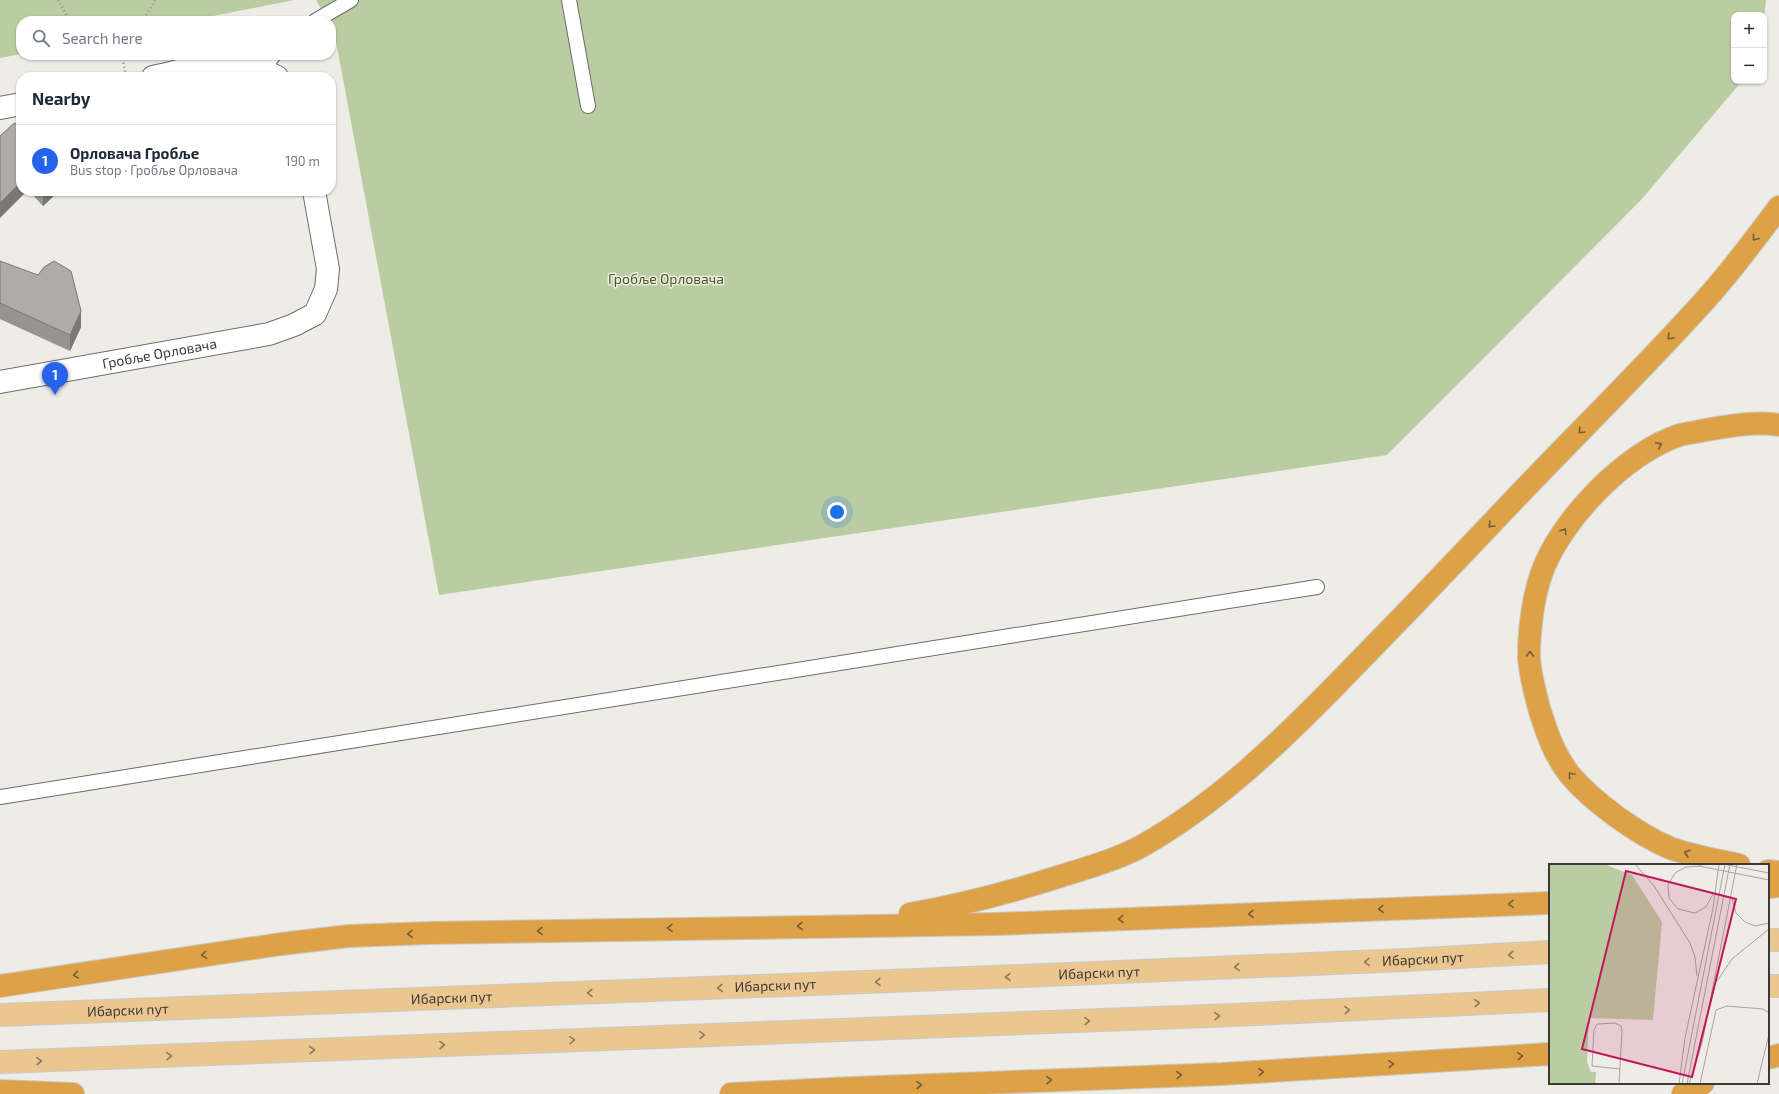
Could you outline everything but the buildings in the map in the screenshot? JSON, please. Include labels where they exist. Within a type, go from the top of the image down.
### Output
[{"type":"highway","points":[[839,925],[950,907],[1016,891],[1082,870],[1139,848],[1178,824],[1216,797],[1302,719],[1373,648],[1529,484],[1582,431],[1708,296],[1779,208]]},
{"type":"highway","points":[[1734,864],[1707,859],[1669,848],[1631,827],[1599,803],[1570,774],[1550,743],[1535,694],[1529,656],[1532,619],[1541,574],[1557,542],[1576,513],[1625,465],[1653,448],[1679,436],[1746,424],[1779,425]]},
{"type":"highway","points":[[1769,871],[1779,872]]},
{"type":"highway","points":[[1769,888],[1779,886]]},
{"type":"highway","points":[[0,986],[281,944],[349,936],[429,933],[839,925],[995,924],[1549,903]]},
{"type":"highway","points":[[1769,1044],[1779,1043]]},
{"type":"highway","points":[[731,1094],[1222,1074],[1549,1054]]},
{"type":"highway","points":[[1769,1058],[1779,1055]]},
{"type":"highway","points":[[1683,1094],[1701,1084]]},
{"type":"highway","points":[[852,1088],[887,1094]]},
{"type":"highway","points":[[0,1091],[73,1094]]},
{"type":"main road","name":"Ибарски пут","points":[[0,1015],[1398,961],[1549,952]]},
{"type":"main road","points":[[0,1062],[1234,1015],[1549,1000]]},
{"type":"street","points":[[176,72],[207,65],[238,62],[271,67]]},
{"type":"street","points":[[0,108],[16,105]]},
{"type":"street","name":"Гробље Орловача","points":[[0,382],[269,334],[294,325],[315,314],[326,289],[328,269],[315,196]]},
{"type":"lane","points":[[324,16],[351,0]]},
{"type":"lane","points":[[569,0],[588,106]]},
{"type":"lane","points":[[0,797],[1317,587]]},
{"type":"path","points":[[58,0],[67,16]]},
{"type":"path","points":[[146,16],[155,0]]},
{"type":"path","points":[[123,60],[125,72]]},
{"type":"green space","points":[[0,0],[294,0],[213,16],[16,16],[16,55],[0,58]]},
{"type":"green space","name":"Гробље Орловача","points":[[316,0],[1766,0],[1765,12],[1731,12],[1731,84],[1739,84],[1641,200],[1387,455],[439,595],[336,41],[336,16],[325,16]]},
{"type":"place","name":"Орловача Гробље","points":[[55,395]]}]
